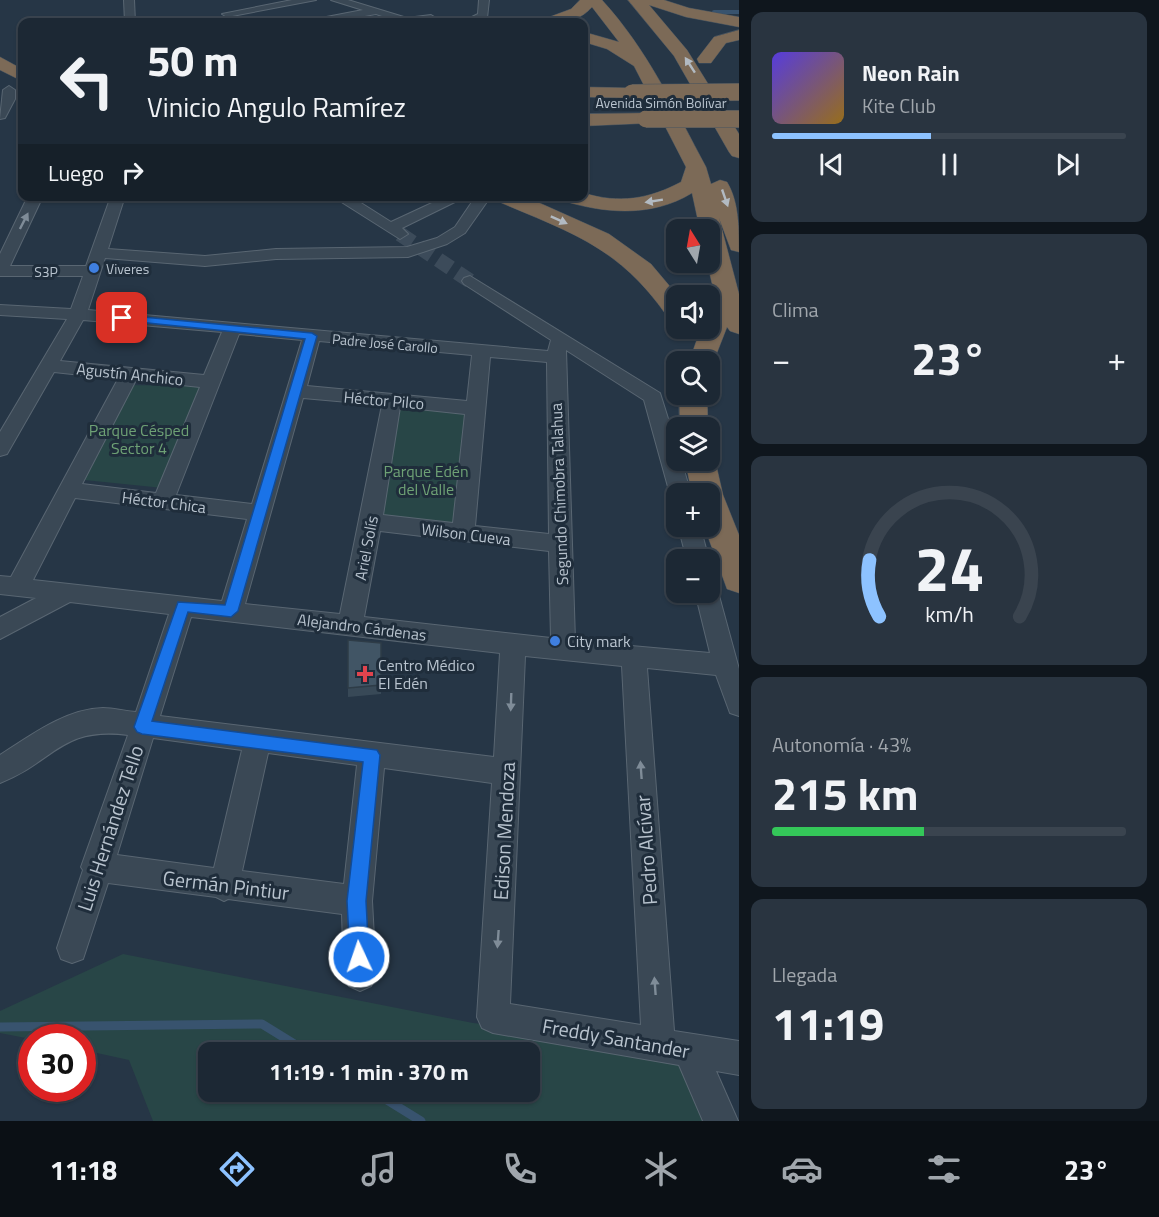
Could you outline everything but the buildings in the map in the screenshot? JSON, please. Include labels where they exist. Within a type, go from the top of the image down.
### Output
[{"type":"highway","points":[[561,18],[578,12],[588,0]]},
{"type":"highway","points":[[594,0],[618,27],[645,70],[696,167],[726,292],[739,326]]},
{"type":"highway","points":[[609,0],[628,21],[657,61],[723,193],[739,245]]},
{"type":"highway","points":[[646,0],[686,12],[739,22]]},
{"type":"highway","points":[[646,0],[681,25]]},
{"type":"highway","points":[[646,0],[658,23],[690,63],[739,152]]},
{"type":"highway","points":[[705,59],[720,40],[739,35]]},
{"type":"highway","points":[[588,38],[609,43],[629,53],[645,70]]},
{"type":"highway","points":[[693,42],[739,111]]},
{"type":"highway","points":[[0,62],[18,73]]},
{"type":"highway","points":[[588,107],[639,107],[739,92]]},
{"type":"highway","name":"Avenida Simón Bolívar","points":[[639,107],[739,101]]},
{"type":"highway","points":[[588,107],[639,107],[739,119]]},
{"type":"highway","name":"Avenida Simón Bolívar","points":[[639,107],[739,111]]},
{"type":"highway","points":[[586,201],[628,204],[665,199],[690,185],[696,167]]},
{"type":"highway","points":[[516,201],[602,239],[637,261],[666,293]]},
{"type":"highway","points":[[706,351],[726,292]]},
{"type":"highway","points":[[720,527],[739,580]]},
{"type":"street","points":[[129,0],[130,18]]},
{"type":"street","points":[[230,18],[257,17],[310,0]]},
{"type":"street","points":[[336,0],[397,18]]},
{"type":"street","points":[[480,18],[486,11],[484,0]]},
{"type":"street","points":[[336,18],[376,10]]},
{"type":"street","points":[[0,115],[9,99],[10,90]]},
{"type":"street","points":[[0,271],[6,246],[33,201]]},
{"type":"street","points":[[0,449],[78,314],[116,201]]},
{"type":"street","points":[[347,201],[395,231],[451,201]]},
{"type":"street","points":[[100,253],[205,261],[276,254],[408,252],[442,241],[460,230],[480,201]]},
{"type":"street","name":"S3P","points":[[0,271],[93,271]]},
{"type":"street","points":[[470,281],[557,348],[653,397],[678,483]]},
{"type":"street","name":"Padre José Carollo","points":[[0,310],[78,314],[481,352],[557,348]]},
{"type":"street","points":[[163,502],[232,329]]},
{"type":"street","points":[[231,611],[312,336]]},
{"type":"street","name":"Segundo Chimobra Talahua","points":[[557,348],[563,650]]},
{"type":"street","points":[[463,534],[481,352]]},
{"type":"street","name":"Agustín Anchico","points":[[48,366],[212,382]]},
{"type":"street","points":[[9,586],[69,490],[130,374]]},
{"type":"street","name":"Héctor Pilco","points":[[295,391],[474,408]]},
{"type":"street","name":"Ariel Solís","points":[[350,626],[392,400]]},
{"type":"street","name":"Héctor Chica","points":[[69,490],[260,513]]},
{"type":"street","name":"Wilson Cueva","points":[[371,522],[560,544]]},
{"type":"street","name":"Alejandro Cárdenas","points":[[9,586],[563,650],[725,665]]},
{"type":"street","points":[[0,629],[67,593]]},
{"type":"street","points":[[709,603],[725,665],[739,705]]},
{"type":"street","name":"Luis Hernández Tello","points":[[72,948],[96,867],[183,606]]},
{"type":"street","name":"Edison Mendoza","points":[[493,1017],[508,772],[513,644]]},
{"type":"street","name":"Pedro Alcívar","points":[[634,657],[674,1048]]},
{"type":"street","points":[[0,770],[85,721],[103,720],[142,727],[508,772]]},
{"type":"street","points":[[224,886],[257,741]]},
{"type":"street","points":[[360,975],[357,901],[372,755]]},
{"type":"street","name":"Germán Pintiur","points":[[96,867],[224,886],[357,901]]},
{"type":"street","name":"Freddy Santander","points":[[493,1017],[739,1058]]},
{"type":"street","points":[[674,1048],[721,1121]]},
{"type":"green space","name":"Parque Césped Sector 4","points":[[120,385],[205,386],[163,488],[75,479]]},
{"type":"green space","name":"Parque Edén del Valle","points":[[400,402],[468,411],[464,529],[377,518]]},
{"type":"green space","points":[[123,954],[473,1023],[658,1044],[690,1051],[721,1121],[153,1121],[129,1060],[96,1053],[96,1024],[18,1024],[18,1036],[0,1033],[0,1011]]},
{"type":"waterway","points":[[714,12],[739,12]]},
{"type":"waterway","points":[[0,1027],[262,1024],[291,1042]]},
{"type":"waterway","points":[[390,1102],[421,1121]]},
{"type":"tunnel","points":[[400,234],[470,281]]},
{"type":"place","name":"Viveres","points":[[94,268]]},
{"type":"place","name":"City mark","points":[[555,641]]},
{"type":"place","name":"Centro Médico El Edén","points":[[365,674]]},
{"type":"route","points":[[122,318],[312,336],[231,611],[183,606],[142,727],[372,755],[357,901],[359,957]]}]
